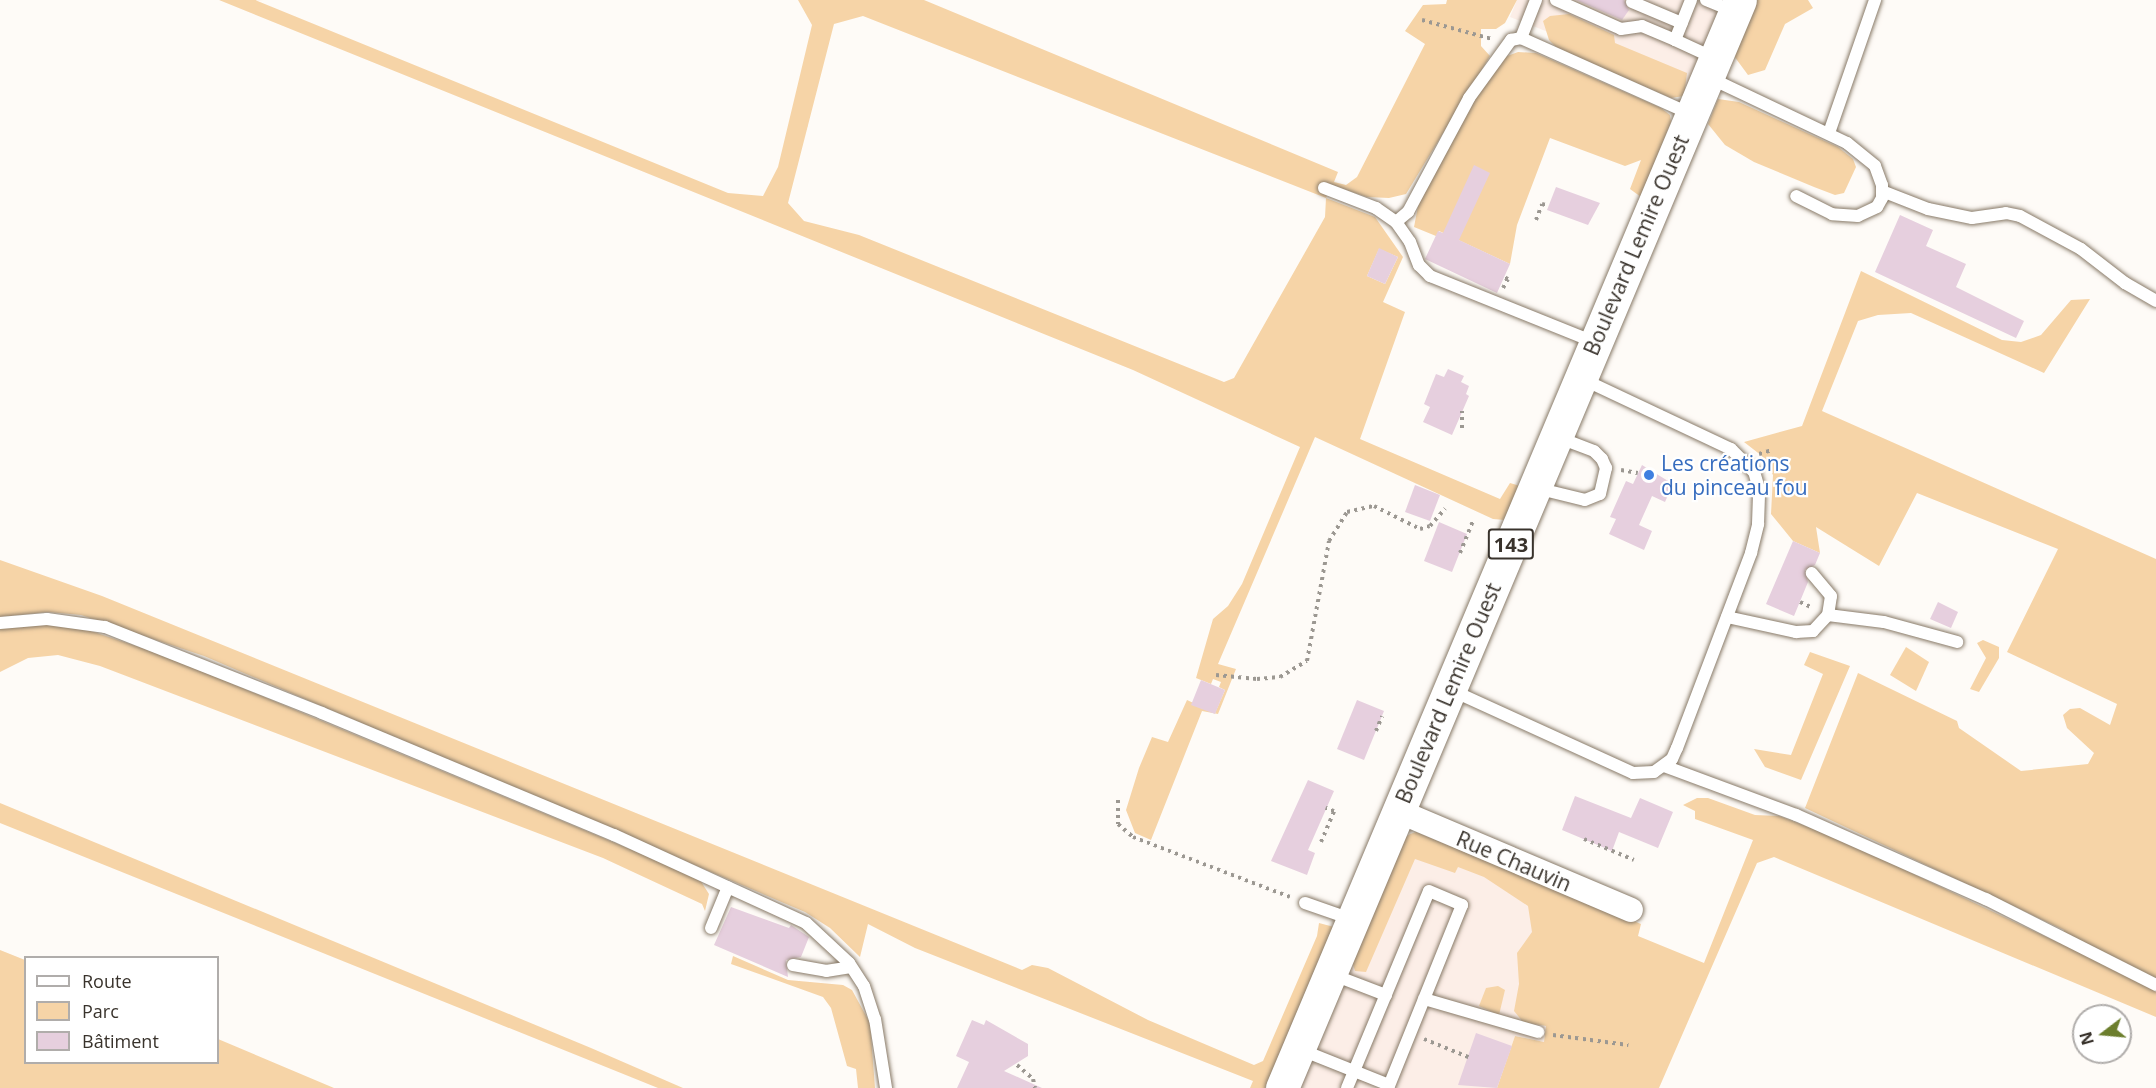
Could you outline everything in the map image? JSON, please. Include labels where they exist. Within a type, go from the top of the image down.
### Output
[{"type":"main road","name":"Boulevard Lemire Ouest","points":[[1282,1088],[1711,68],[1727,4]]},
{"type":"street","name":"Rue Chauvin","points":[[1398,812],[1631,910]]},
{"type":"lane","points":[[1396,222],[1408,212],[1469,98],[1507,45],[1521,38],[1536,0]]},
{"type":"lane","points":[[1556,0],[1621,29],[1642,26],[1675,40],[1711,68],[1829,133],[1875,166],[1882,191],[1877,207],[1858,216],[1832,214],[1796,196]]},
{"type":"lane","points":[[1675,40],[1691,0]]},
{"type":"lane","points":[[1829,133],[1875,0]]},
{"type":"lane","points":[[1632,2],[1682,23]]},
{"type":"lane","points":[[1521,38],[1692,114]]},
{"type":"lane","points":[[1324,188],[1376,208],[1396,222],[1410,242],[1419,265],[1430,276],[1596,343]]},
{"type":"lane","points":[[1882,191],[1928,209],[1972,218],[2006,213],[2020,216],[2081,249],[2125,283],[2156,301]]},
{"type":"lane","points":[[1450,689],[1633,773],[1654,772],[1664,766],[1677,748],[1727,617],[1758,524],[1761,503],[1754,472],[1744,459],[1706,436],[1580,379]]},
{"type":"lane","points":[[1535,487],[1586,500],[1600,494],[1606,468],[1602,459],[1594,451],[1556,437]]},
{"type":"lane","points":[[1727,617],[1796,632],[1813,631],[1828,615],[1831,596],[1812,573]]},
{"type":"lane","points":[[1828,615],[1884,622],[1957,642]]},
{"type":"lane","points":[[0,623],[46,619],[105,627],[322,713],[728,886],[806,923],[851,967],[871,1004],[886,1088]]},
{"type":"lane","points":[[1664,766],[1796,815],[1986,898],[2156,985]]},
{"type":"lane","points":[[711,928],[728,886]]},
{"type":"lane","points":[[1298,1049],[1354,1070],[1389,1087],[1462,905],[1429,891],[1354,1070],[1347,1088]]},
{"type":"lane","points":[[1305,903],[1353,919]]},
{"type":"lane","points":[[793,965],[826,971],[851,967]]},
{"type":"lane","points":[[1330,973],[1386,995]]},
{"type":"lane","points":[[1424,999],[1538,1032]]},
{"type":"path","points":[[1422,20],[1507,45]]},
{"type":"path","points":[[1536,220],[1542,204],[1549,206]]},
{"type":"path","points":[[1462,411],[1462,428]]},
{"type":"path","points":[[1218,681],[1218,675],[1257,679],[1280,676],[1307,661],[1329,541],[1347,512],[1374,506],[1420,529],[1430,526],[1445,509]]},
{"type":"path","points":[[1460,553],[1473,521]]},
{"type":"path","points":[[1376,731],[1382,716]]},
{"type":"path","points":[[1118,800],[1118,824],[1133,837],[1305,903]]},
{"type":"path","points":[[1322,842],[1334,811],[1326,808]]},
{"type":"path","points":[[1584,839],[1634,860]]},
{"type":"path","points":[[1538,1032],[1628,1045]]},
{"type":"path","points":[[1410,1034],[1468,1057]]},
{"type":"path","points":[[1017,1065],[1033,1079],[1035,1088]]},
{"type":"shaded area","points":[[1517,0],[1723,0],[1688,87],[1510,17]]},
{"type":"shaded area","points":[[1404,838],[1563,905],[1524,1022],[1546,1026],[1544,1042],[1515,1036],[1497,1088],[1299,1088]]},
{"type":"green space","points":[[219,0],[255,0],[728,193],[763,196],[778,167],[812,25],[798,0],[924,0],[1338,172],[1334,182],[1346,185],[1357,177],[1425,44],[1405,31],[1423,5],[1446,4],[1447,0],[1517,0],[1505,23],[1496,29],[1481,29],[1481,46],[1490,56],[1406,194],[1389,198],[1367,197],[1332,185],[1326,198],[1375,217],[1403,257],[1383,302],[1405,312],[1360,439],[1500,499],[1510,483],[1520,486],[1505,520],[1493,519],[1315,437],[1218,664],[1236,669],[1218,714],[1202,711],[1151,840],[1135,833],[1126,810],[1139,768],[1152,737],[1168,742],[1187,700],[1215,713],[1225,690],[1219,687],[1221,682],[1213,679],[1211,684],[1196,678],[1213,619],[1228,606],[1242,584],[1300,447],[1133,370]],"holes":[[[863,16],[1326,198],[1325,217],[1234,378],[1224,382],[859,235],[804,221],[788,203],[834,24]],[[1379,249],[1398,257],[1385,284],[1367,276]]]},
{"type":"green space","points":[[1757,0],[1808,0],[1813,8],[1785,24],[1765,70],[1748,75],[1734,56]]},
{"type":"green space","points":[[1569,14],[1614,35],[1615,43],[1687,73],[1684,96],[1671,98],[1558,49],[1549,40],[1543,21],[1550,16]]},
{"type":"green space","points":[[1518,52],[1536,53],[1661,108],[1670,115],[1671,122],[1641,197],[1630,189],[1641,160],[1625,166],[1550,138],[1517,225],[1510,264],[1439,231],[1436,236],[1414,227],[1419,201],[1482,87],[1502,58]]},
{"type":"green space","points":[[1718,99],[1739,102],[1838,147],[1853,159],[1856,167],[1844,193],[1835,195],[1814,187],[1754,162],[1725,145],[1708,124]]},
{"type":"green space","points":[[1861,271],[2002,340],[2021,342],[2041,335],[2071,300],[2090,299],[2044,373],[1911,313],[1878,315],[1858,321],[1822,411],[2156,559],[2156,1017],[2132,1007],[2132,1004],[2125,1004],[1774,857],[1757,863],[1659,1088],[1497,1088],[1515,1036],[1544,1042],[1546,1026],[1523,1022],[1514,1011],[1519,984],[1517,953],[1532,932],[1528,906],[1484,877],[1458,867],[1455,873],[1415,859],[1366,972],[1355,971],[1352,961],[1404,838],[1416,832],[1641,924],[1638,936],[1704,963],[1753,840],[1695,819],[1695,811],[1683,805],[1697,798],[1708,798],[1755,815],[1779,816],[1840,839],[2059,943],[2064,930],[1805,808],[1858,673],[1957,721],[1959,728],[2021,771],[2088,764],[2094,753],[2067,728],[2063,715],[2070,709],[2080,708],[2110,725],[2117,704],[2007,652],[2058,549],[1917,493],[1879,566],[1816,527],[1820,553],[1793,541],[1771,514],[1773,475],[1762,456],[1744,442],[1802,426]]},
{"type":"green space","points":[[0,560],[102,596],[1022,970],[1032,965],[1048,968],[1148,1020],[1254,1065],[1263,1061],[1317,936],[1319,923],[1334,927],[1265,1088],[1250,1088],[1253,1081],[915,948],[868,924],[860,957],[830,928],[805,912],[204,656],[81,615],[47,612],[0,617]]},
{"type":"green space","points":[[34,622],[79,627],[163,655],[656,860],[700,880],[709,894],[705,911],[702,904],[603,858],[100,666],[58,655],[28,658],[0,672],[0,628]]},
{"type":"green space","points":[[1983,640],[1999,647],[1999,658],[1979,692],[1970,689],[1986,658],[1977,643]]},
{"type":"green space","points":[[1906,647],[1929,662],[1916,691],[1890,675]]},
{"type":"green space","points":[[1810,652],[1850,666],[1801,780],[1765,767],[1754,749],[1791,755],[1823,674],[1804,665]]},
{"type":"green space","points":[[0,803],[683,1088],[658,1088],[0,823]]},
{"type":"green space","points":[[0,950],[24,960],[24,1064],[219,1064],[219,1039],[334,1088],[0,1088]]},
{"type":"green space","points":[[733,956],[788,980],[843,985],[852,990],[870,1023],[875,1088],[858,1088],[856,1069],[847,1066],[831,1008],[823,997],[731,964]]},
{"type":"green space","points":[[1498,986],[1505,990],[1499,1015],[1479,1006],[1486,988]]},
{"type":"building","points":[[1576,0],[1624,0],[1629,10],[1622,20]]},
{"type":"building","points":[[1474,165],[1490,173],[1459,240],[1510,264],[1497,293],[1425,259],[1438,231],[1443,233]]},
{"type":"building","points":[[1556,187],[1600,203],[1588,225],[1547,210]]},
{"type":"building","points":[[1900,215],[1933,230],[1926,246],[1966,264],[1956,287],[2024,321],[2016,338],[1875,272]]},
{"type":"building","points":[[1379,248],[1398,257],[1385,284],[1367,276]]},
{"type":"building","points":[[1448,369],[1464,376],[1461,382],[1469,386],[1466,394],[1469,396],[1452,435],[1423,422],[1430,407],[1424,404],[1436,374],[1444,377]]},
{"type":"building","points":[[1642,465],[1673,484],[1665,502],[1652,496],[1639,525],[1652,531],[1644,550],[1609,534],[1616,519],[1610,517],[1626,481],[1633,484]]},
{"type":"building","points":[[1415,485],[1440,495],[1430,521],[1405,512]]},
{"type":"building","points":[[1439,522],[1467,534],[1452,572],[1424,561]]},
{"type":"building","points":[[1793,541],[1820,553],[1815,565],[1805,570],[1808,582],[1794,616],[1766,604]]},
{"type":"building","points":[[1938,602],[1958,612],[1951,628],[1930,619]]},
{"type":"building","points":[[1201,680],[1225,690],[1215,714],[1191,705]]},
{"type":"building","points":[[1357,700],[1384,711],[1364,760],[1337,749]]},
{"type":"building","points":[[1308,780],[1334,791],[1308,850],[1315,853],[1307,875],[1271,861]]},
{"type":"building","points":[[1575,796],[1631,818],[1640,798],[1673,812],[1658,848],[1619,832],[1612,851],[1562,830]]},
{"type":"building","points":[[731,907],[789,928],[791,925],[809,937],[801,957],[786,960],[788,977],[714,945]]},
{"type":"building","points":[[972,1020],[984,1025],[986,1020],[1028,1044],[1028,1056],[1004,1071],[1042,1088],[957,1088],[969,1062],[956,1056]]},
{"type":"building","points":[[1476,1033],[1512,1046],[1497,1088],[1458,1085]]},
{"type":"place","name":"Les créations du pinceau fou","points":[[1649,475]]}]
